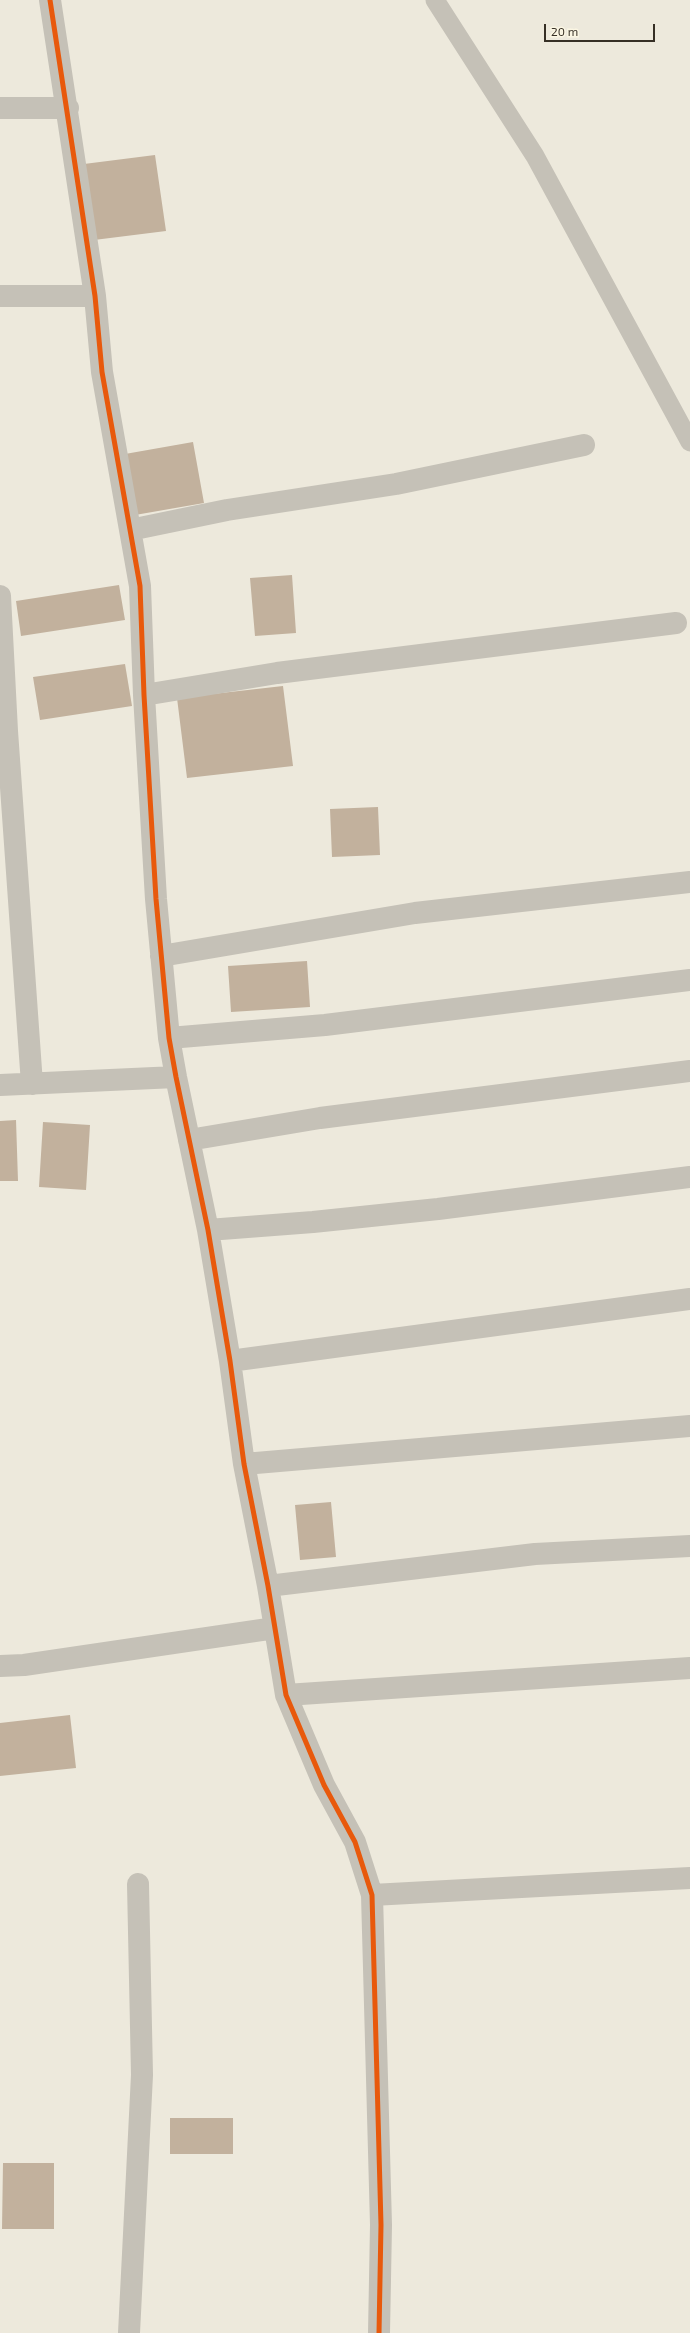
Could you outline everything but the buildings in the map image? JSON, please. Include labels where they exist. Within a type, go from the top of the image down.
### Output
[{"type":"street","points":[[50,0],[68,108],[95,296],[102,372],[140,586],[144,695],[161,956],[169,1038],[208,1230],[230,1361],[244,1464],[268,1586],[286,1695],[324,1785],[355,1842],[372,1895],[381,2225],[379,2333]]},
{"type":"street","points":[[0,108],[68,108]]},
{"type":"street","points":[[0,296],[95,296]]},
{"type":"street","points":[[130,530],[227,510],[396,484],[584,445]]},
{"type":"street","points":[[0,596],[7,731],[32,1084]]},
{"type":"street","points":[[144,695],[277,673],[676,623]]},
{"type":"street","points":[[161,956],[415,913],[690,882]]},
{"type":"street","points":[[169,1038],[325,1025],[690,980]]},
{"type":"street","points":[[189,1140],[320,1118],[690,1071]]},
{"type":"street","points":[[0,1085],[176,1077]]},
{"type":"street","points":[[208,1230],[313,1222],[438,1209],[690,1177]]},
{"type":"street","points":[[230,1361],[690,1299]]},
{"type":"street","points":[[244,1464],[690,1426]]},
{"type":"street","points":[[268,1586],[535,1554],[690,1546]]},
{"type":"street","points":[[0,1666],[24,1665],[275,1628]]},
{"type":"street","points":[[286,1695],[690,1668]]},
{"type":"street","points":[[372,1895],[690,1878]]},
{"type":"street","points":[[129,2333],[142,2075],[138,1884]]},
{"type":"lane","points":[[435,0],[535,156],[690,442]]},
{"type":"cycle path","points":[[50,0],[95,296],[102,372],[140,586],[144,695],[156,899],[169,1038],[208,1230],[230,1361],[244,1464],[268,1586],[286,1695],[324,1785],[355,1842],[372,1895],[381,2225],[379,2333]]}]
